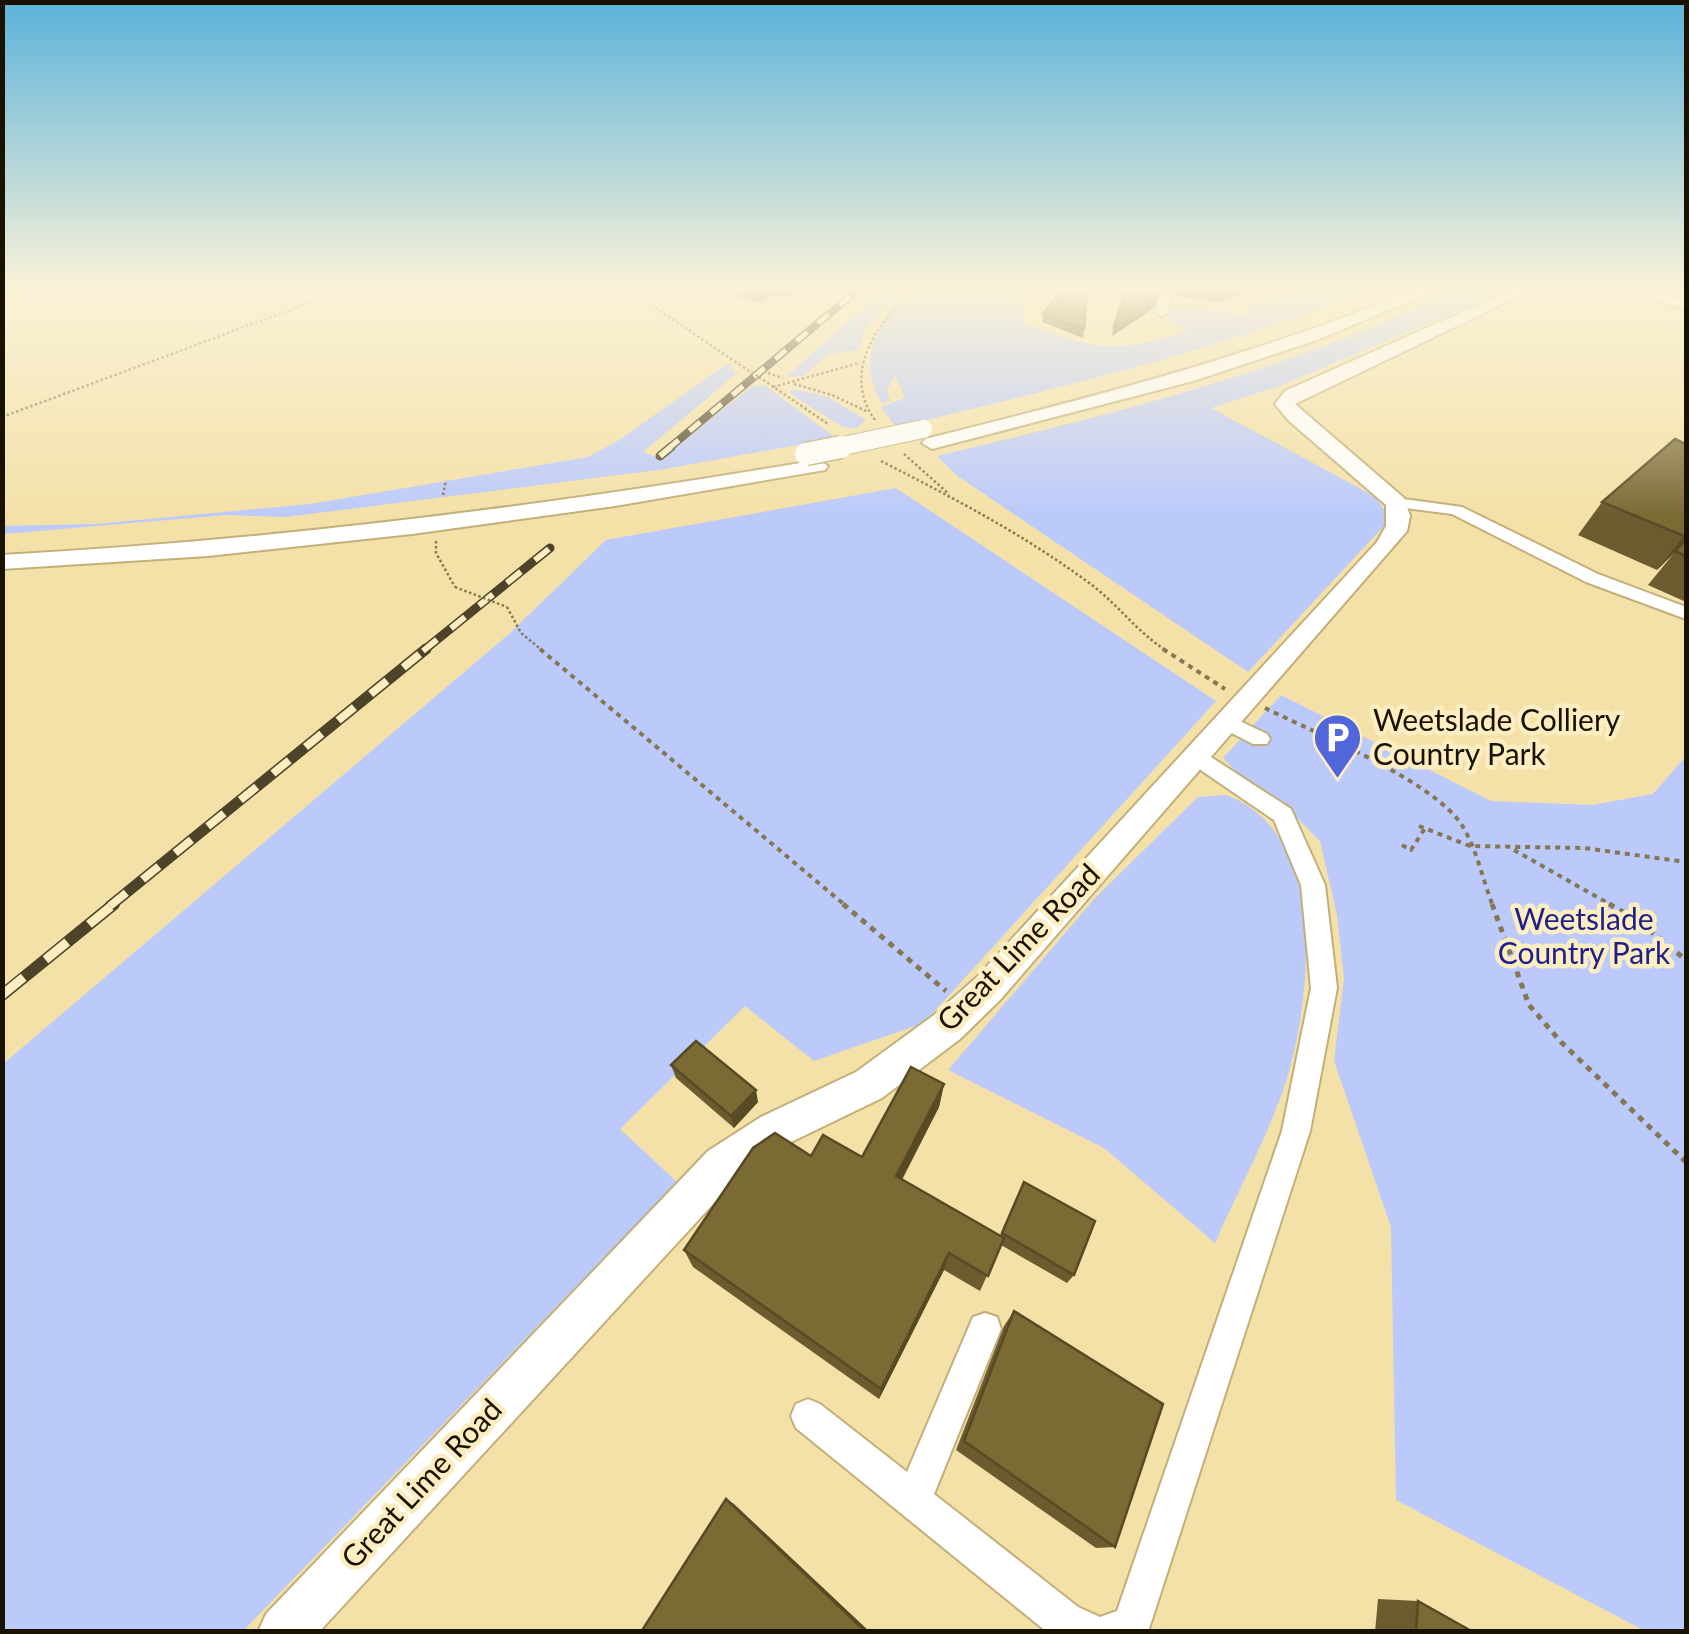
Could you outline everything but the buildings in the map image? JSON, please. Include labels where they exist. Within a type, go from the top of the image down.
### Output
[{"type":"main road","points":[[928,436],[1180,364]]},
{"type":"main road","points":[[2,562],[119,557],[380,533],[605,504],[1114,400],[1230,364]]},
{"type":"main road","points":[[1356,364],[1302,388],[1286,404],[1396,503]]},
{"type":"main road","points":[[2,546],[205,534],[379,516],[812,460]]},
{"type":"main road","name":"Great Lime Road","points":[[284,1632],[722,1166],[775,1130],[869,1085],[967,1008],[1197,756],[1245,721],[1396,532],[1401,516],[1396,503]]},
{"type":"lane","points":[[1396,503],[1456,510],[1592,578],[1686,613]]},
{"type":"lane","points":[[1111,1632],[1132,1626],[1284,1168],[1296,1131],[1324,988],[1313,885],[1284,815],[1197,756]]},
{"type":"lane","points":[[913,1500],[985,1330]]},
{"type":"lane","points":[[808,1416],[1064,1621],[1088,1632]]},
{"type":"path","points":[[2,417],[144,364]]},
{"type":"path","points":[[739,364],[758,377]]},
{"type":"path","points":[[772,387],[859,364]]},
{"type":"path","points":[[860,364],[868,412]]},
{"type":"path","points":[[768,374],[782,378]]},
{"type":"path","points":[[789,384],[832,395],[868,412],[883,428]]},
{"type":"path","points":[[902,452],[960,501],[1015,530],[1078,574],[1146,638],[1245,721],[1438,800],[1463,826],[1529,1004],[1561,1042],[1686,1162]]},
{"type":"path","points":[[444,495],[446,480]]},
{"type":"path","points":[[436,541],[436,553],[454,586],[508,607],[522,633],[967,1008]]},
{"type":"path","points":[[1402,845],[1410,850],[1422,827],[1470,846],[1584,848],[1686,862]]},
{"type":"path","points":[[1510,848],[1637,920],[1686,960]]},
{"type":"green space","points":[[726,364],[736,374],[643,452],[661,459],[751,387],[764,385],[836,438],[665,469],[286,517],[226,515],[3,534],[2,526],[96,524],[310,504],[588,457],[619,440]]},
{"type":"green space","points":[[800,364],[817,364],[805,376],[786,377]]},
{"type":"green space","points":[[870,364],[1144,364],[896,427],[881,407],[905,398],[895,375],[887,390],[890,401],[882,403]]},
{"type":"green space","points":[[1331,364],[1211,408],[1376,497],[1386,513],[1384,526],[1248,672],[956,475],[937,456],[1137,406],[1269,366]]},
{"type":"green space","points":[[794,389],[828,397],[866,420],[856,429],[843,427],[795,397],[790,392]]},
{"type":"green space","points":[[896,488],[1216,701],[924,1023],[814,1061],[745,1006],[620,1129],[677,1182],[243,1631],[3,1629],[3,1064],[509,634],[606,540]]},
{"type":"green space","name":"Weetslade Country Park","points":[[1281,695],[1491,801],[1592,805],[1653,794],[1686,756],[1686,1631],[1645,1631],[1396,1500],[1391,1227],[1334,1061],[1344,978],[1337,915],[1320,841],[1283,804],[1240,775],[1223,758]]},
{"type":"green space","points":[[1226,795],[1259,814],[1282,843],[1297,878],[1306,960],[1303,1001],[1288,1075],[1264,1138],[1215,1243],[1104,1148],[948,1070],[1095,898],[1198,797]]},
{"type":"railway","points":[[668,449],[769,364]]},
{"type":"railway","points":[[660,456],[671,447]]},
{"type":"railway","points":[[423,651],[550,548]]},
{"type":"railway","points":[[110,906],[426,649]]},
{"type":"railway","points":[[2,995],[114,904]]},
{"type":"place","name":"Weetslade Colliery Country Park","points":[[1338,780]]}]
